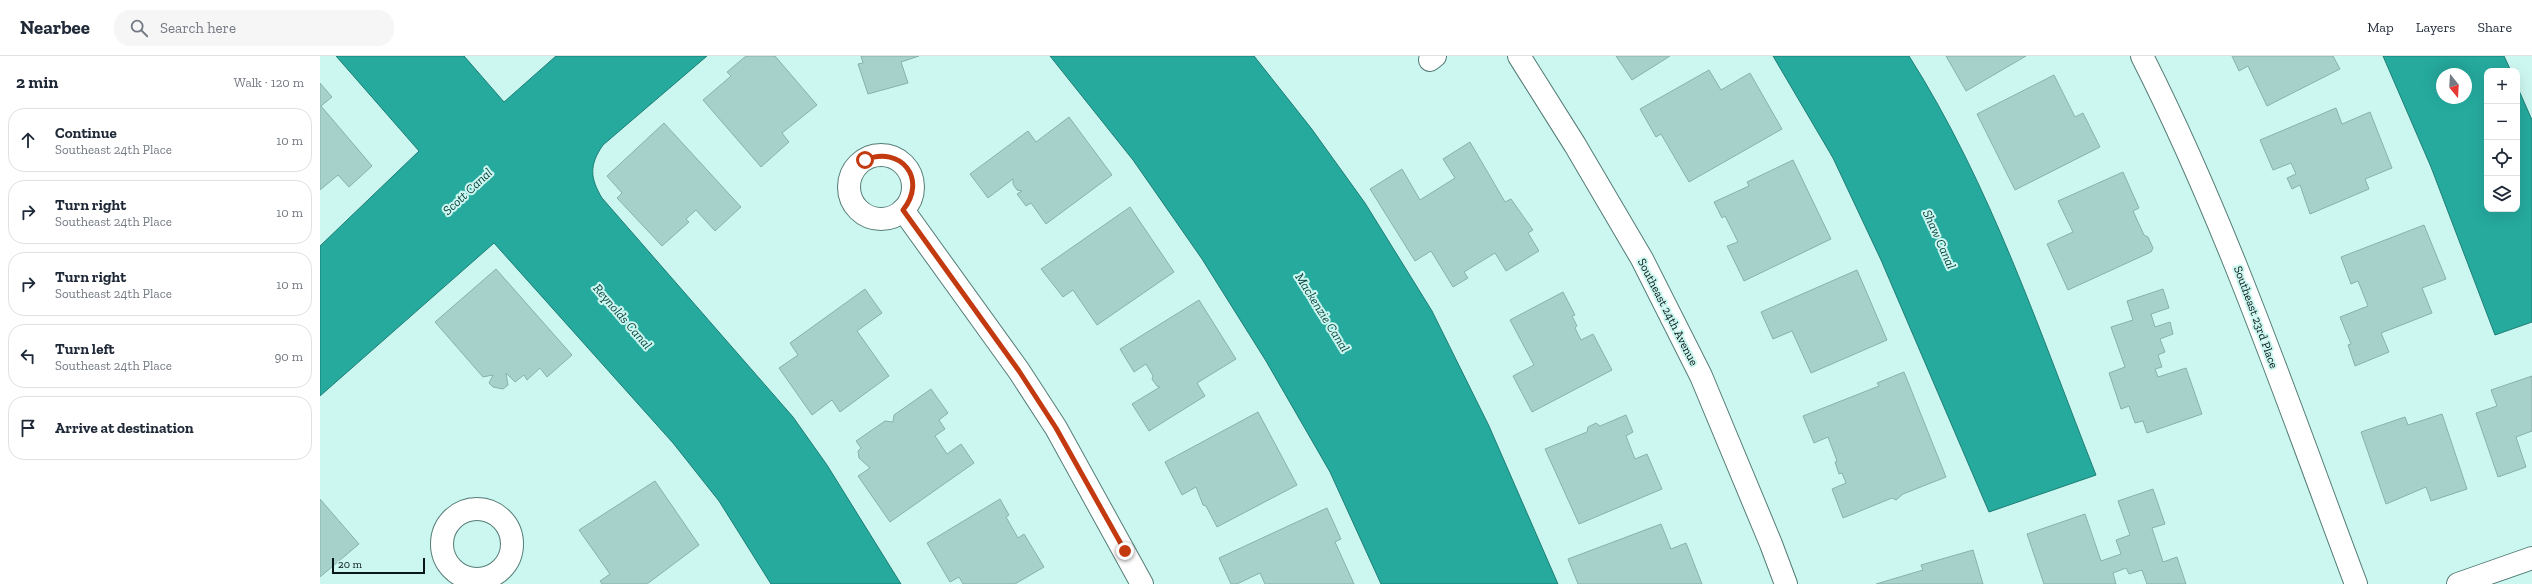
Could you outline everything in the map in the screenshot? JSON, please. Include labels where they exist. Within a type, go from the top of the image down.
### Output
[{"type":"street","name":"Southeast 24th Avenue","points":[[1519,56],[1576,145],[1646,266],[1700,376],[1771,544],[1786,584]]},
{"type":"street","name":"Southeast 23rd Place","points":[[2142,56],[2166,104],[2226,236],[2356,584]]},
{"type":"street","points":[[903,210],[1019,371],[1056,428],[1142,584]]},
{"type":"street","points":[[2458,584],[2532,558]]},
{"type":"water","points":[[336,56],[464,56],[504,102],[556,56],[707,56],[603,145],[598,152],[593,165],[593,178],[595,184],[602,198],[793,417],[827,465],[901,584],[771,584],[719,501],[673,443],[494,243],[320,396],[320,246],[419,151]]},
{"type":"water","name":"Mackenzie Canal","points":[[1050,56],[1254,56],[1311,128],[1365,203],[1432,311],[1489,426],[1558,584],[1381,584],[1330,472],[1266,361],[1202,259],[1133,160]]},
{"type":"water","name":"Shaw Canal","points":[[1773,56],[1909,56],[1938,105],[1965,156],[1989,208],[2034,314],[2096,475],[1989,512],[1881,260],[1833,158]]},
{"type":"water","points":[[2383,56],[2504,56],[2510,68],[2484,68],[2484,212],[2520,212],[2520,93],[2532,120],[2532,322],[2495,335],[2431,167]]},
{"type":"building","points":[[746,56],[775,56],[817,105],[782,133],[789,142],[761,167],[703,100],[731,76],[727,72]]},
{"type":"building","points":[[861,56],[919,56],[901,62],[908,83],[868,94],[858,64],[863,63]]},
{"type":"building","points":[[1616,56],[1670,56],[1632,80]]},
{"type":"building","points":[[1946,56],[2026,56],[1966,91]]},
{"type":"building","points":[[2232,56],[2333,56],[2340,69],[2267,106],[2248,66],[2239,71]]},
{"type":"building","points":[[1709,70],[1721,90],[1750,73],[1782,129],[1689,182],[1661,134],[1656,137],[1640,109]]},
{"type":"building","points":[[2054,75],[2075,117],[2083,113],[2100,147],[2015,190],[1977,114]]},
{"type":"building","points":[[320,83],[332,97],[321,106],[372,166],[349,187],[338,175],[320,190]]},
{"type":"building","points":[[2336,108],[2342,124],[2370,112],[2392,168],[2365,179],[2369,189],[2310,214],[2300,185],[2292,189],[2287,178],[2296,174],[2291,163],[2273,170],[2260,140]]},
{"type":"building","points":[[1069,117],[1112,175],[1046,224],[1031,203],[1026,206],[1017,194],[1022,191],[1017,190],[1013,184],[1013,179],[988,198],[970,174],[1028,131],[1036,142]]},
{"type":"building","points":[[664,123],[741,207],[715,231],[696,210],[686,219],[689,222],[662,246],[617,198],[622,193],[607,176]]},
{"type":"building","points":[[1470,142],[1505,202],[1511,199],[1533,230],[1528,233],[1539,251],[1506,271],[1495,253],[1464,272],[1468,278],[1453,287],[1431,251],[1415,261],[1370,189],[1402,169],[1420,200],[1455,178],[1443,159]]},
{"type":"building","points":[[1793,160],[1831,239],[1744,281],[1727,246],[1738,242],[1725,216],[1722,218],[1714,202],[1749,186],[1747,182]]},
{"type":"building","points":[[2123,172],[2139,208],[2133,211],[2144,235],[2148,237],[2153,248],[2151,252],[2068,290],[2047,244],[2073,232],[2058,201]]},
{"type":"building","points":[[1130,207],[1174,272],[1097,325],[1073,290],[1063,297],[1041,269]]},
{"type":"building","points":[[2424,225],[2446,279],[2422,288],[2432,313],[2381,333],[2389,352],[2355,366],[2348,345],[2351,344],[2340,317],[2368,306],[2358,281],[2351,284],[2341,257]]},
{"type":"building","points":[[496,269],[572,355],[547,377],[540,368],[527,380],[524,375],[515,382],[506,373],[508,385],[503,389],[493,387],[489,383],[493,375],[483,377],[435,322]]},
{"type":"building","points":[[1857,270],[1887,340],[1811,373],[1792,331],[1773,339],[1761,312]]},
{"type":"building","points":[[865,289],[882,313],[857,331],[889,376],[840,412],[832,400],[812,415],[779,368],[798,355],[790,343]]},
{"type":"building","points":[[2163,289],[2169,308],[2151,314],[2155,327],[2170,322],[2173,334],[2160,339],[2165,352],[2158,355],[2162,367],[2155,369],[2158,377],[2186,368],[2202,414],[2147,433],[2143,421],[2135,423],[2129,406],[2121,409],[2109,373],[2125,367],[2111,327],[2133,320],[2127,301]]},
{"type":"building","points":[[1563,292],[1575,315],[1572,316],[1577,326],[1575,328],[1581,340],[1593,334],[1612,370],[1532,412],[1513,376],[1534,365],[1510,320]]},
{"type":"building","points":[[1199,300],[1236,359],[1197,383],[1205,396],[1149,431],[1132,404],[1160,387],[1157,386],[1152,379],[1153,376],[1146,364],[1134,372],[1120,349]]},
{"type":"building","points":[[1904,372],[1946,477],[1903,494],[1896,500],[1892,498],[1843,518],[1832,489],[1846,483],[1842,473],[1839,474],[1835,462],[1837,461],[1828,437],[1814,443],[1803,416],[1879,386],[1877,383]]},
{"type":"building","points":[[2532,376],[2532,431],[2516,437],[2526,467],[2498,477],[2476,413],[2497,406],[2491,390]]},
{"type":"building","points":[[931,389],[948,413],[939,420],[945,429],[935,436],[947,454],[961,444],[974,463],[890,522],[858,476],[870,468],[859,458],[858,451],[861,448],[856,441],[885,421],[893,422],[894,415]]},
{"type":"building","points":[[1258,412],[1297,485],[1217,527],[1206,506],[1203,505],[1196,487],[1182,495],[1165,462]]},
{"type":"building","points":[[2442,414],[2467,489],[2431,501],[2426,487],[2386,504],[2361,432],[2405,417],[2408,425]]},
{"type":"building","points":[[1626,415],[1633,432],[1626,436],[1635,459],[1647,454],[1662,489],[1579,524],[1545,449],[1587,432],[1588,427],[1596,423],[1600,426]]},
{"type":"building","points":[[655,481],[699,545],[647,584],[602,584],[600,581],[610,574],[579,530]]},
{"type":"building","points":[[2153,489],[2165,524],[2152,528],[2163,562],[2177,557],[2186,584],[2147,584],[2142,570],[2129,574],[2126,568],[2113,573],[2116,584],[2044,584],[2027,534],[2085,514],[2101,561],[2121,554],[2116,540],[2130,535],[2118,501]]},
{"type":"building","points":[[320,499],[359,544],[320,577]]},
{"type":"building","points":[[1000,499],[1009,515],[1006,517],[1018,538],[1024,534],[1044,567],[1015,584],[963,584],[959,577],[950,582],[927,543]]},
{"type":"building","points":[[1327,508],[1341,539],[1335,542],[1354,584],[1265,584],[1260,573],[1237,584],[1231,584],[1219,558]]},
{"type":"building","points":[[1661,524],[1671,549],[1686,543],[1702,584],[1578,584],[1568,559]]},
{"type":"building","points":[[1973,550],[1983,584],[1876,584],[1923,570],[1921,565]]},
{"type":"route","points":[[865,160],[875,156],[885,155],[895,158],[910,172],[913,182],[913,192],[909,202],[903,210],[1019,371],[1056,428],[1125,551]]},
{"type":"water label","name":"Scott Canal","points":[[467,191]]},
{"type":"water label","name":"Reynolds Canal","points":[[623,316]]}]
